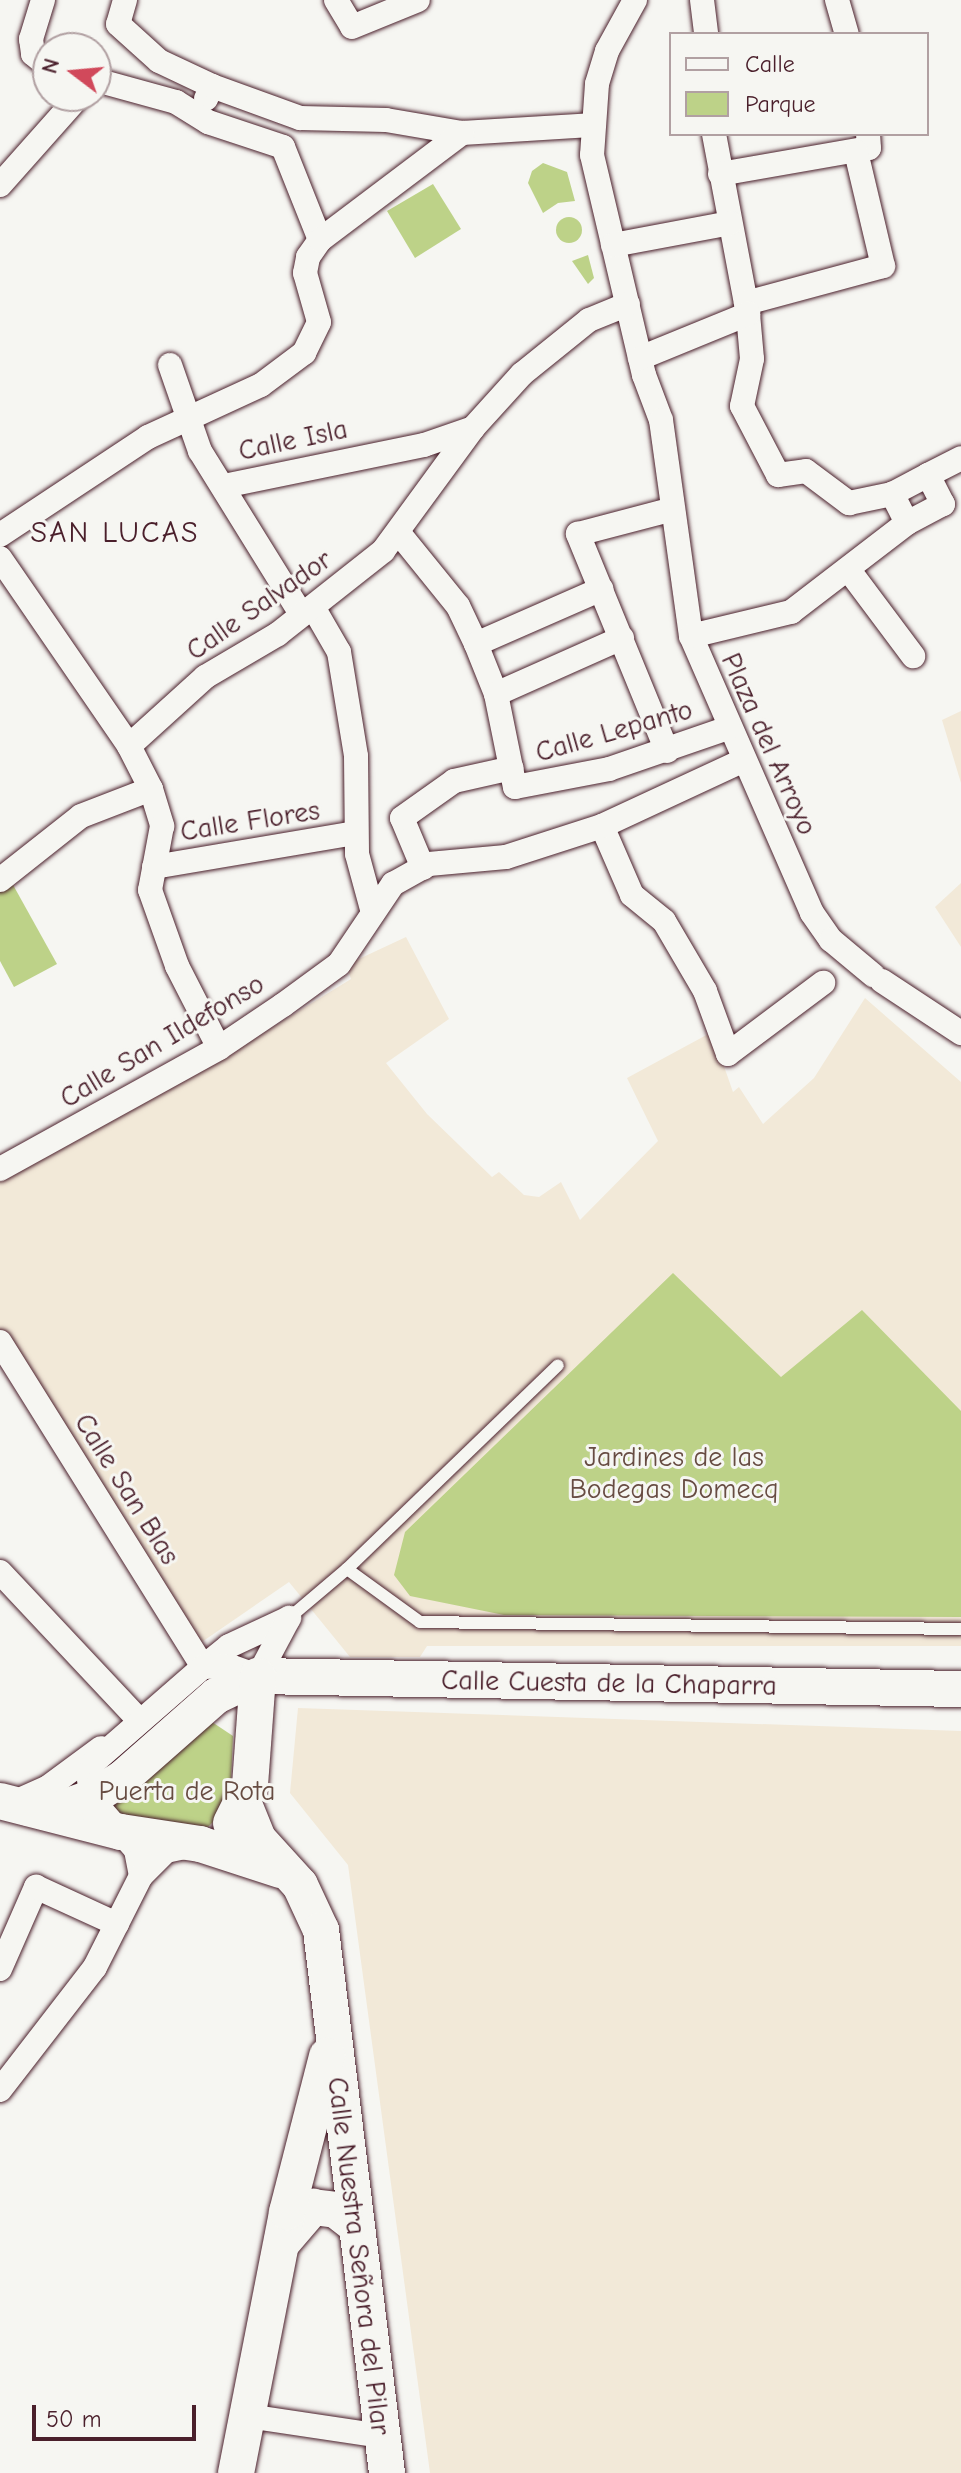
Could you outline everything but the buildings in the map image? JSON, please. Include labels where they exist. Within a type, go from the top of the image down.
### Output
[{"type":"street","points":[[33,32],[43,0]]},
{"type":"street","points":[[125,0],[118,24],[159,61],[212,86],[292,116],[386,120],[462,133],[591,125]]},
{"type":"street","points":[[336,0],[352,27],[417,1]]},
{"type":"street","name":"Plaza del Arroyo","points":[[635,0],[607,51],[591,125],[592,155],[640,358],[661,420],[691,636],[742,761],[812,913],[848,957],[961,1033]]},
{"type":"street","points":[[702,0],[706,32]]},
{"type":"street","points":[[837,0],[846,32]]},
{"type":"street","points":[[112,84],[176,102],[199,116],[283,147],[320,240]]},
{"type":"street","points":[[199,116],[212,86]]},
{"type":"street","points":[[0,185],[47,137],[67,112]]},
{"type":"street","points":[[0,535],[68,485],[185,416],[261,385],[315,339],[319,322],[305,273],[308,257],[320,240],[462,133]]},
{"type":"street","points":[[714,136],[747,309],[752,359],[742,406],[778,475],[806,471],[849,503],[892,494],[961,458]]},
{"type":"street","points":[[640,358],[747,309],[883,266],[862,143],[720,174]]},
{"type":"street","points":[[613,245],[730,223]]},
{"type":"street","name":"Calle Salvador","points":[[129,746],[205,677],[307,610],[383,551],[473,428],[534,364],[589,320],[628,304]]},
{"type":"street","points":[[170,365],[185,416],[200,451],[307,610],[339,652],[356,756],[355,833],[373,913]]},
{"type":"street","name":"Calle Isla","points":[[224,486],[473,428]]},
{"type":"street","points":[[691,636],[791,612],[907,523],[943,504],[928,475]]},
{"type":"street","points":[[892,494],[907,523]]},
{"type":"street","points":[[667,751],[578,534],[673,509]]},
{"type":"street","points":[[398,532],[458,606],[476,644],[496,694],[513,778]]},
{"type":"street","points":[[0,558],[129,746],[151,789],[162,826],[150,890],[177,966],[219,1048]]},
{"type":"street","points":[[848,569],[913,656]]},
{"type":"street","points":[[476,644],[601,589]]},
{"type":"street","points":[[496,694],[622,638]]},
{"type":"street","name":"Calle Lepanto","points":[[423,868],[402,818],[454,781],[513,778],[556,782],[667,751],[728,728]]},
{"type":"street","points":[[423,868],[506,857],[602,826],[742,761]]},
{"type":"street","points":[[0,880],[81,816],[151,789]]},
{"type":"street","points":[[602,826],[632,895],[664,921],[705,991],[728,1054],[826,981],[848,957]]},
{"type":"street","name":"Calle Flores","points":[[154,867],[355,833]]},
{"type":"street","name":"Calle San Ildefonso","points":[[0,1169],[219,1048],[339,964],[393,884],[423,868]]},
{"type":"street","name":"Calle San Blas","points":[[0,1342],[203,1667]]},
{"type":"street","points":[[4,1585],[138,1719]]},
{"type":"street","points":[[12,1804],[47,1788],[107,1745],[229,1646],[289,1618]]},
{"type":"street","points":[[0,2090],[95,1967],[141,1876],[166,1851],[200,1844],[230,1825],[244,1804],[258,1676],[289,1618]]},
{"type":"street","points":[[203,1667],[230,1666],[258,1676]]},
{"type":"street","points":[[12,1804],[65,1807],[91,1798],[124,1777],[205,1704],[258,1676]]},
{"type":"street","name":"Calle Cuesta de la Chaparra","points":[[258,1676],[961,1689]]},
{"type":"street","points":[[205,1704],[253,1728]]},
{"type":"street","points":[[107,1745],[91,1770],[91,1798],[136,1850],[141,1876]]},
{"type":"street","points":[[12,1804],[121,1832],[200,1844],[280,1870]]},
{"type":"street","name":"Calle Nuestra Señora del Pilar","points":[[244,1804],[258,1839],[280,1870],[312,1903],[321,1930],[387,2473]]},
{"type":"street","points":[[0,1969],[36,1887],[117,1924]]},
{"type":"street","points":[[236,2473],[281,2244],[332,2039]]},
{"type":"street","points":[[281,2244],[313,2207],[336,2210],[355,2225]]},
{"type":"street","points":[[247,2416],[381,2436]]},
{"type":"lane","points":[[289,1618],[347,1569],[558,1365]]},
{"type":"lane","points":[[347,1569],[420,1622],[961,1629]]},
{"type":"shaded area","points":[[961,711],[961,783],[942,720]]},
{"type":"shaded area","points":[[961,883],[961,947],[935,907]]},
{"type":"shaded area","points":[[406,937],[449,1019],[386,1063],[427,1114],[492,1177],[499,1172],[524,1195],[539,1197],[561,1182],[580,1220],[658,1141],[627,1078],[712,1032],[733,1092],[739,1087],[763,1124],[814,1078],[865,998],[961,1082],[961,1646],[427,1646],[420,1657],[350,1657],[289,1582],[196,1646],[0,1331],[0,1181],[216,1062],[351,979],[346,965]]},
{"type":"shaded area","points":[[298,1708],[961,1731],[961,2473],[430,2473],[348,1865],[290,1793]]},
{"type":"green space","points":[[543,163],[567,172],[575,201],[558,203],[543,213],[528,183],[532,171]]},
{"type":"green space","points":[[433,184],[461,229],[415,258],[387,211]]},
{"type":"green space","points":[[569,217],[578,221],[582,230],[578,239],[569,243],[560,239],[556,230],[560,221]]},
{"type":"green space","points":[[588,255],[594,278],[588,284],[572,261]]},
{"type":"green space","points":[[12,883],[57,964],[14,987],[0,961],[0,890]]},
{"type":"green space","name":"Jardines de las Bodegas Domecq","points":[[673,1273],[781,1377],[862,1310],[961,1411],[961,1617],[504,1615],[410,1596],[394,1575],[405,1532]]},
{"type":"green space","name":"Puerta de Rota","points":[[209,1720],[233,1736],[231,1780],[221,1814],[208,1827],[186,1832],[121,1817],[111,1802]]},
{"type":"district","name":"SAN LUCAS","points":[[115,533]]}]
